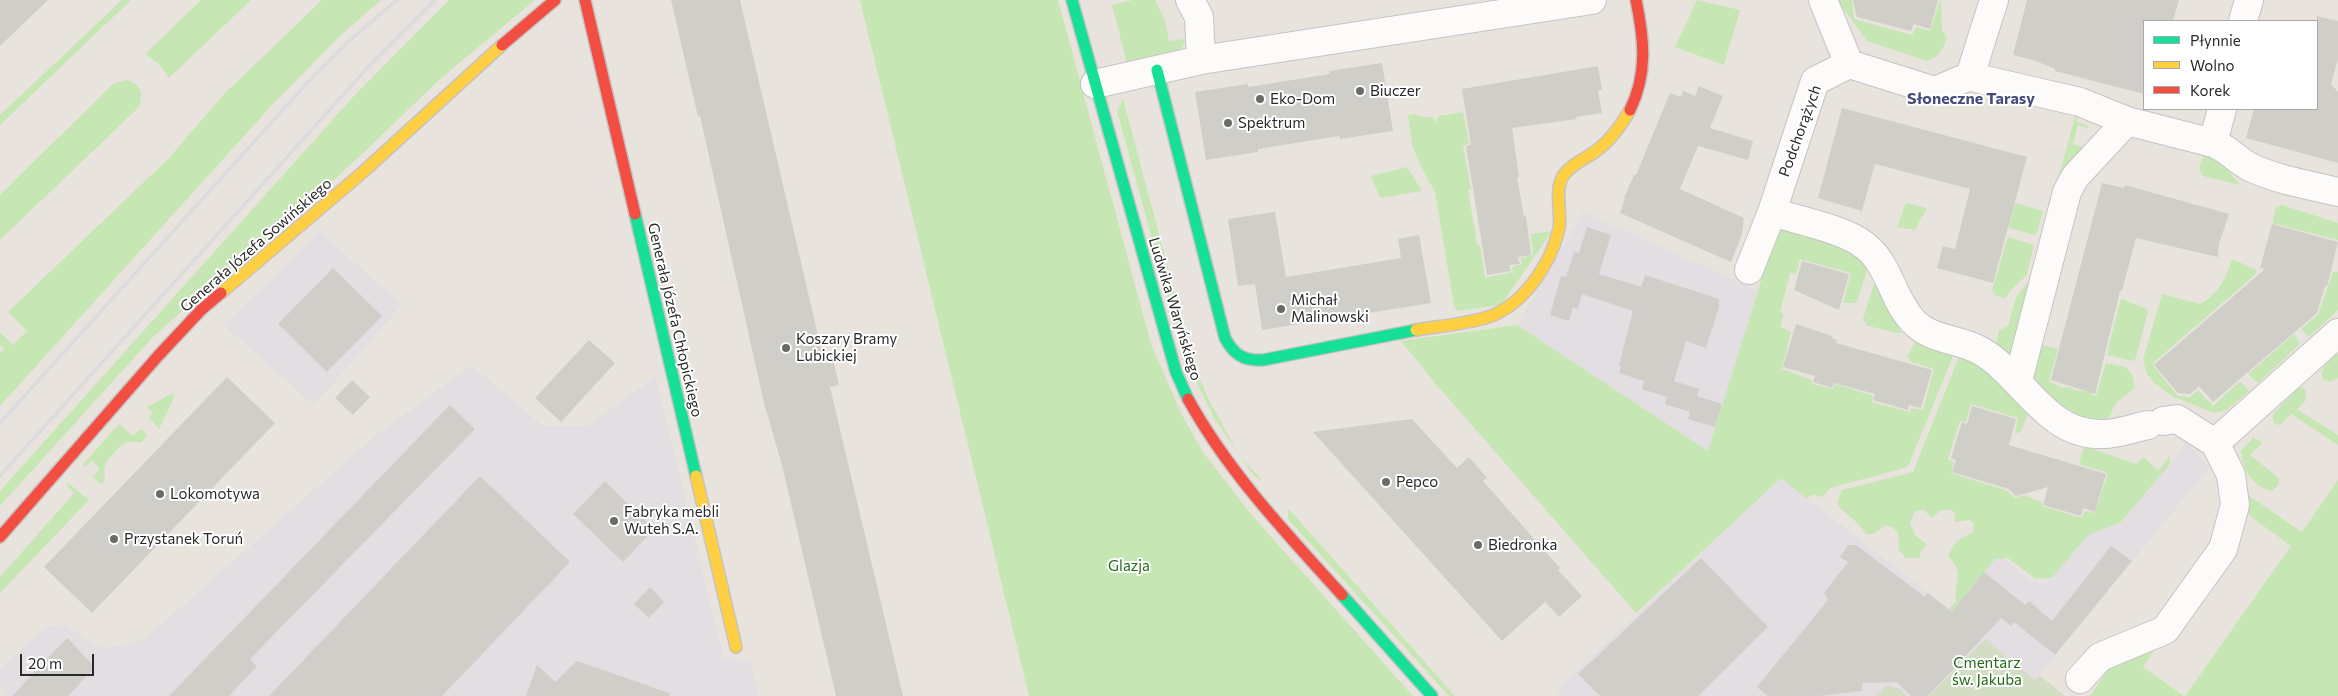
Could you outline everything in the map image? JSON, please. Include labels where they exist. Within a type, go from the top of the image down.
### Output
[{"type":"street","name":"Generała Józefa Sowińskiego","points":[[0,537],[120,402],[158,356],[202,310],[363,172],[474,69],[555,0]]},
{"type":"street","name":"Generała Józefa Chłopickiego","points":[[585,0],[736,648]]},
{"type":"street","name":"Ludwika Waryńskiego","points":[[1072,0],[1176,372],[1199,422],[1228,466],[1252,495],[1432,696]]},
{"type":"street","points":[[1190,0],[1199,17],[1201,60]]},
{"type":"street","points":[[1095,84],[1201,60],[1592,0]]},
{"type":"street","points":[[1157,70],[1225,338],[1231,350],[1241,358],[1246,360],[1262,360],[1490,316],[1510,305],[1532,282],[1552,249],[1558,234],[1561,212],[1559,186],[1563,177],[1569,169],[1601,147],[1618,131],[1638,91],[1644,60],[1644,41],[1636,0]]},
{"type":"street","points":[[1823,0],[1849,64],[1935,91],[1970,76],[1994,0]]},
{"type":"street","points":[[2243,20],[2249,0]]},
{"type":"street","name":"Podchorążych","points":[[1749,270],[1772,212],[1815,81],[1849,64]]},
{"type":"street","points":[[1976,78],[2080,102],[2127,121],[2213,142],[2222,146],[2240,161],[2253,168],[2338,192]]},
{"type":"street","points":[[2213,142],[2222,110]]},
{"type":"street","points":[[2020,373],[2067,192],[2075,177],[2127,121]]},
{"type":"street","points":[[1772,212],[1852,238],[1866,246],[1879,260],[1905,311],[1918,327],[1931,334],[1974,347],[1985,354],[1996,362],[2044,411],[2060,422],[2078,431],[2096,434],[2114,433],[2177,419],[2215,443],[2231,475],[2235,505],[2222,549],[2165,630],[2100,657],[2080,679]]},
{"type":"street","points":[[2215,443],[2338,333]]},
{"type":"shaded area","points":[[1583,212],[1758,291],[1708,451],[1517,325]]},
{"type":"shaded area","points":[[320,232],[402,305],[314,405],[224,325]]},
{"type":"shaded area","points":[[471,365],[543,426],[587,426],[655,377],[724,658],[750,663],[758,696],[2,696],[6,692],[0,687],[0,669],[46,627],[65,625],[98,646],[107,648],[130,644],[148,636],[373,438]]},
{"type":"shaded area","points":[[2187,442],[2209,468],[2035,680],[1985,639],[1929,696],[1907,696],[1900,689],[1887,685],[1875,696],[1562,696],[1556,690],[1781,478],[1949,609],[1995,552],[2031,581],[2043,583],[2052,578],[2088,535],[2122,522]]},
{"type":"green space","points":[[122,0],[131,0],[0,125],[0,115]]},
{"type":"green space","points":[[201,0],[251,0],[169,78],[159,64],[145,54]]},
{"type":"green space","points":[[322,0],[381,0],[342,34],[272,105],[0,406],[0,353],[4,349],[0,345],[0,332],[13,345],[27,331],[8,312],[169,158],[224,94]]},
{"type":"green space","points":[[449,0],[535,0],[441,78],[360,156],[251,255],[227,270],[152,338],[0,506],[0,491],[353,97]]},
{"type":"green space","name":"Glazja","points":[[860,0],[1058,0],[1151,344],[1181,413],[1203,452],[1250,513],[1413,696],[1029,696]]},
{"type":"green space","points":[[1133,0],[1155,0],[1165,20],[1169,41],[1185,39],[1178,51],[1162,59],[1128,67],[1112,5]]},
{"type":"green space","points":[[1697,0],[1740,10],[1724,65],[1675,47]]},
{"type":"green space","points":[[1837,0],[1852,0],[1854,19],[1912,35],[1916,27],[1930,31],[1941,0],[1942,30],[1947,38],[1938,55],[1927,61],[1867,41]]},
{"type":"green space","points":[[126,80],[135,84],[140,91],[141,99],[138,108],[0,240],[0,195],[114,83]]},
{"type":"green space","points":[[1123,99],[1194,366],[1208,398],[1237,451],[1214,418],[1185,359],[1117,111]]},
{"type":"green space","points":[[1463,112],[1469,143],[1463,146],[1471,189],[1468,190],[1477,245],[1480,245],[1485,278],[1513,272],[1512,267],[1522,264],[1521,258],[1533,255],[1531,234],[1552,231],[1501,305],[1457,311],[1454,306],[1435,192],[1420,165],[1412,145],[1408,115],[1415,114],[1433,118],[1435,123],[1439,116]]},
{"type":"green space","points":[[2076,113],[2078,113],[2076,121],[2088,126],[2088,128],[2078,125],[2073,144],[2087,149],[2012,365],[1976,336],[1996,342],[1999,331],[2008,326],[2016,297],[2032,277]]},
{"type":"green space","points":[[2204,152],[2216,155],[2240,185],[2203,176],[2199,169]]},
{"type":"green space","points":[[1407,167],[1422,191],[1380,198],[1371,176]]},
{"type":"green space","points":[[1906,203],[1927,208],[1915,230],[1897,227]]},
{"type":"green space","points":[[2015,203],[2043,211],[2036,235],[2008,228]]},
{"type":"green space","points":[[2282,205],[2338,223],[2338,240],[2272,223],[2276,207]]},
{"type":"green space","points":[[1778,228],[1847,249],[1868,268],[1857,301],[1854,303],[1843,303],[1851,273],[1800,259],[1796,274],[1790,273],[1780,312],[1784,314],[1780,327],[1791,332],[1782,369],[1812,380],[1812,384],[1833,389],[1835,384],[1873,396],[1872,402],[1910,412],[1911,408],[1923,410],[1934,369],[1909,361],[1910,359],[1907,358],[1915,342],[1953,356],[1909,464],[1905,468],[1830,488],[1823,496],[1819,497],[1815,494],[1806,498],[1781,478],[1636,613],[1435,383],[1401,341],[1517,325],[1708,451],[1775,231]]},
{"type":"green space","points":[[2008,237],[2034,245],[2027,275],[2009,292],[2005,299],[1995,295],[1992,290]]},
{"type":"green space","points":[[2232,259],[2257,270],[2256,274],[2153,363],[2153,366],[2178,396],[2190,397],[2198,390],[2213,406],[2240,381],[2249,391],[2228,409],[2214,413],[2174,397],[2154,383],[2147,374],[2143,360],[2162,294],[2200,304],[2216,291],[2227,273]]},
{"type":"green space","points":[[2333,272],[2338,272],[2338,310],[2309,337],[2301,329],[2318,315]]},
{"type":"green space","points":[[1875,280],[1902,334],[1868,326],[1863,319]]},
{"type":"green space","points":[[2121,299],[2145,308],[2148,312],[2136,358],[2133,361],[2107,355],[2110,351],[2108,349]]},
{"type":"green space","points":[[2294,334],[2300,344],[2258,383],[2248,374]]},
{"type":"green space","points":[[2034,343],[2058,349],[2049,381],[2060,387],[2092,392],[2091,395],[2096,396],[2106,363],[2126,367],[2132,375],[2135,388],[2116,403],[2107,421],[2071,415],[2031,384]]},
{"type":"green space","points":[[2338,353],[2338,378],[2330,382],[2323,379],[2322,371],[2326,364]]},
{"type":"green space","points":[[1959,357],[1978,364],[2029,410],[2022,430],[2015,433],[2018,418],[1971,404],[1966,422],[1960,421],[1948,459],[1954,462],[1951,473],[2008,491],[2015,498],[2023,495],[2042,502],[2042,506],[2082,518],[2085,511],[2095,513],[2108,473],[2079,464],[2084,446],[2136,464],[2144,457],[2158,471],[2170,456],[2170,464],[2121,522],[2088,535],[2052,578],[2035,579],[2008,558],[1995,559],[1968,591],[1961,618],[1949,609],[1956,601],[1958,573],[1948,555],[1957,541],[1973,532],[1974,523],[1969,520],[1955,522],[1955,514],[1952,510],[1941,510],[1932,518],[1924,510],[1915,511],[1910,523],[1915,535],[1927,545],[1922,549],[1919,558],[1906,558],[1899,550],[1898,532],[1892,527],[1886,525],[1873,534],[1866,534],[1837,504],[1842,490],[1913,472]]},
{"type":"green space","points":[[2302,388],[2306,391],[2306,400],[2297,409],[2338,435],[2338,445],[2291,414],[2282,424],[2277,425],[2273,422],[2273,414],[2297,389]]},
{"type":"green space","points":[[173,393],[175,395],[159,429],[149,418],[153,413],[147,407]]},
{"type":"green space","points":[[119,424],[133,436],[141,429],[147,435],[142,442],[126,442],[114,452],[105,466],[102,485],[93,477],[100,469],[92,460],[85,467],[83,464]]},
{"type":"green space","points":[[2253,438],[2263,442],[2250,455],[2279,478],[2279,484],[2272,491],[2259,486],[2246,471],[2241,451]]},
{"type":"green space","points":[[1241,457],[1263,481],[1254,476]]},
{"type":"green space","points":[[2338,480],[2338,696],[2185,696],[2291,546],[2246,513],[2242,491],[2302,532]]},
{"type":"green space","points":[[67,482],[89,500],[0,593],[0,577],[74,493],[67,485]]},
{"type":"green space","points":[[1288,508],[1455,696],[1449,696],[1288,519]]},
{"type":"green space","name":"Cmentarz św. Jakuba","points":[[1985,639],[2035,680],[2039,675],[2065,696],[1929,696]]},
{"type":"green space","points":[[2155,649],[2143,667],[2184,696],[2090,696],[2112,664]]},
{"type":"green space","points":[[1887,685],[1900,689],[1907,696],[1875,696]]},
{"type":"building","points":[[0,0],[48,0],[0,46]]},
{"type":"building","name":"Koszary Bramy Lubickiej","points":[[671,0],[740,0],[823,357],[832,355],[839,385],[830,387],[903,696],[836,696],[782,465],[764,403],[700,116],[698,117]]},
{"type":"building","points":[[1853,0],[1938,0],[1930,29],[1914,24],[1911,31],[1857,17]]},
{"type":"building","points":[[2027,0],[2179,0],[2173,20],[2143,20],[2143,94],[2055,71],[2055,69],[2036,61],[2013,55]]},
{"type":"building","points":[[2317,16],[2338,21],[2338,59],[2331,84],[2338,92],[2338,163],[2246,138],[2254,110],[2318,110]]},
{"type":"building","points":[[1382,63],[1393,131],[1340,139],[1339,136],[1258,149],[1258,152],[1206,160],[1195,92],[1248,84],[1248,87],[1330,74],[1329,71]]},
{"type":"building","points":[[1598,66],[1602,90],[1598,91],[1602,113],[1576,117],[1577,119],[1512,128],[1519,177],[1517,177],[1524,216],[1526,216],[1531,255],[1518,257],[1520,264],[1509,265],[1511,271],[1487,275],[1466,146],[1471,145],[1462,89]]},
{"type":"building","points":[[1699,86],[1723,96],[1710,128],[1753,141],[1748,160],[1698,146],[1680,189],[1744,218],[1742,234],[1731,262],[1620,213],[1624,198],[1634,175],[1636,175],[1670,93],[1681,97],[1683,91],[1695,96]]},
{"type":"building","points":[[1842,108],[2027,157],[1993,283],[1937,268],[1943,246],[1955,249],[1970,189],[1875,164],[1862,211],[1818,198]]},
{"type":"building","points":[[2102,183],[2124,188],[2125,185],[2229,214],[2219,244],[2218,257],[2136,238],[2122,291],[2120,291],[2095,394],[2051,380]]},
{"type":"building","points":[[1275,212],[1286,277],[1401,258],[1398,239],[1419,235],[1431,303],[1262,330],[1255,284],[1238,286],[1228,219]]},
{"type":"building","points":[[2272,224],[2338,242],[2327,286],[2325,286],[2317,313],[2213,402],[2199,386],[2190,394],[2178,393],[2154,365],[2265,269],[2260,268]]},
{"type":"building","points":[[1587,227],[1611,235],[1599,274],[1641,287],[1645,275],[1719,299],[1719,307],[1706,348],[1686,341],[1674,381],[1700,389],[1697,396],[1722,404],[1715,427],[1688,419],[1690,412],[1665,404],[1667,397],[1642,389],[1644,381],[1619,373],[1621,366],[1619,365],[1633,311],[1582,294],[1578,309],[1573,308],[1569,321],[1550,315],[1561,276],[1566,277],[1574,252],[1579,253]]},
{"type":"building","points":[[1802,261],[1849,274],[1839,310],[1794,290]]},
{"type":"building","points":[[333,268],[382,316],[327,372],[278,324]]},
{"type":"building","points":[[1796,324],[1832,336],[1832,338],[1837,340],[1836,343],[1932,370],[1921,408],[1909,405],[1908,410],[1873,400],[1875,394],[1834,383],[1832,388],[1813,382],[1815,376],[1783,367]]},
{"type":"building","points":[[589,340],[615,363],[561,422],[535,398]]},
{"type":"building","name":"Lokomotywa","points":[[227,377],[275,423],[92,613],[44,567]]},
{"type":"building","points":[[352,380],[370,397],[353,415],[335,398]]},
{"type":"building","points":[[450,405],[475,429],[250,659],[257,666],[229,696],[169,696]]},
{"type":"building","points":[[1972,406],[2016,419],[2009,445],[2106,474],[2095,512],[2083,508],[2081,516],[2043,505],[2048,487],[2016,496],[2009,489],[1952,472],[1956,460],[1951,458],[1962,422],[1967,424]]},
{"type":"building","name":"Biedronka","points":[[1412,419],[1457,468],[1469,457],[1487,478],[1483,481],[1560,568],[1558,570],[1582,596],[1559,617],[1545,602],[1502,641],[1313,432]]},
{"type":"building","points":[[480,476],[570,562],[442,696],[269,696]]},
{"type":"building","name":"Fabryka mebli Wuteh S.A.","points":[[605,481],[654,529],[623,562],[573,514]]},
{"type":"building","points":[[1848,545],[1856,545],[1925,597],[1928,593],[1952,612],[1984,572],[2025,605],[2029,601],[2052,621],[2111,546],[2132,561],[2055,655],[2014,622],[2011,626],[2001,618],[1928,696],[1911,696],[1897,682],[1862,683],[1862,691],[1818,696],[1768,696],[1757,687],[1828,600],[1824,593],[1848,562],[1840,557]]},
{"type":"building","points":[[1701,558],[1768,627],[1698,696],[1600,696],[1578,674]]},
{"type":"building","points":[[650,587],[664,602],[649,618],[634,604]]},
{"type":"building","points":[[67,638],[95,667],[68,696],[12,696]]},
{"type":"building","points":[[577,661],[669,693],[669,696],[526,696],[537,665],[555,682]]},
{"type":"railway","points":[[0,423],[309,81],[349,41],[397,0]]},
{"type":"railway","points":[[0,476],[369,66],[435,0]]},
{"type":"traffic: fast","points":[[1072,0],[1176,372],[1188,399]]},
{"type":"traffic: fast","points":[[1157,70],[1225,338],[1232,349],[1245,358],[1263,360],[1416,330]]},
{"type":"traffic: fast","points":[[635,214],[696,476]]},
{"type":"traffic: fast","points":[[1342,595],[1432,696]]},
{"type":"traffic: slow","points":[[221,293],[363,172],[502,45]]},
{"type":"traffic: slow","points":[[1416,330],[1464,323],[1491,316],[1515,302],[1525,292],[1543,268],[1555,242],[1560,222],[1559,188],[1563,176],[1574,165],[1606,142],[1630,110]]},
{"type":"traffic: slow","points":[[696,476],[736,647]]},
{"type":"traffic: jam","points":[[502,45],[555,0]]},
{"type":"traffic: jam","points":[[585,0],[635,214]]},
{"type":"traffic: jam","points":[[1630,110],[1640,83],[1643,56],[1636,0]]},
{"type":"traffic: jam","points":[[0,537],[158,356],[201,310],[221,293]]},
{"type":"traffic: jam","points":[[1188,399],[1221,452],[1240,477],[1279,525],[1342,595]]},
{"type":"place","name":"Biuczer","points":[[1360,91]]},
{"type":"place","name":"Eko-Dom","points":[[1260,99]]},
{"type":"place","name":"Spektrum","points":[[1228,123]]},
{"type":"place","name":"Michał Malinowski","points":[[1281,309]]},
{"type":"place","name":"Koszary Bramy Lubickiej","points":[[786,348]]},
{"type":"place","name":"Pepco","points":[[1386,482]]},
{"type":"place","name":"Lokomotywa","points":[[160,494]]},
{"type":"place","name":"Fabryka mebli Wuteh S.A.","points":[[614,521]]},
{"type":"place","name":"Przystanek Toruń","points":[[114,539]]},
{"type":"place","name":"Biedronka","points":[[1478,545]]},
{"type":"district","name":"Słoneczne Tarasy","points":[[1971,99]]}]
